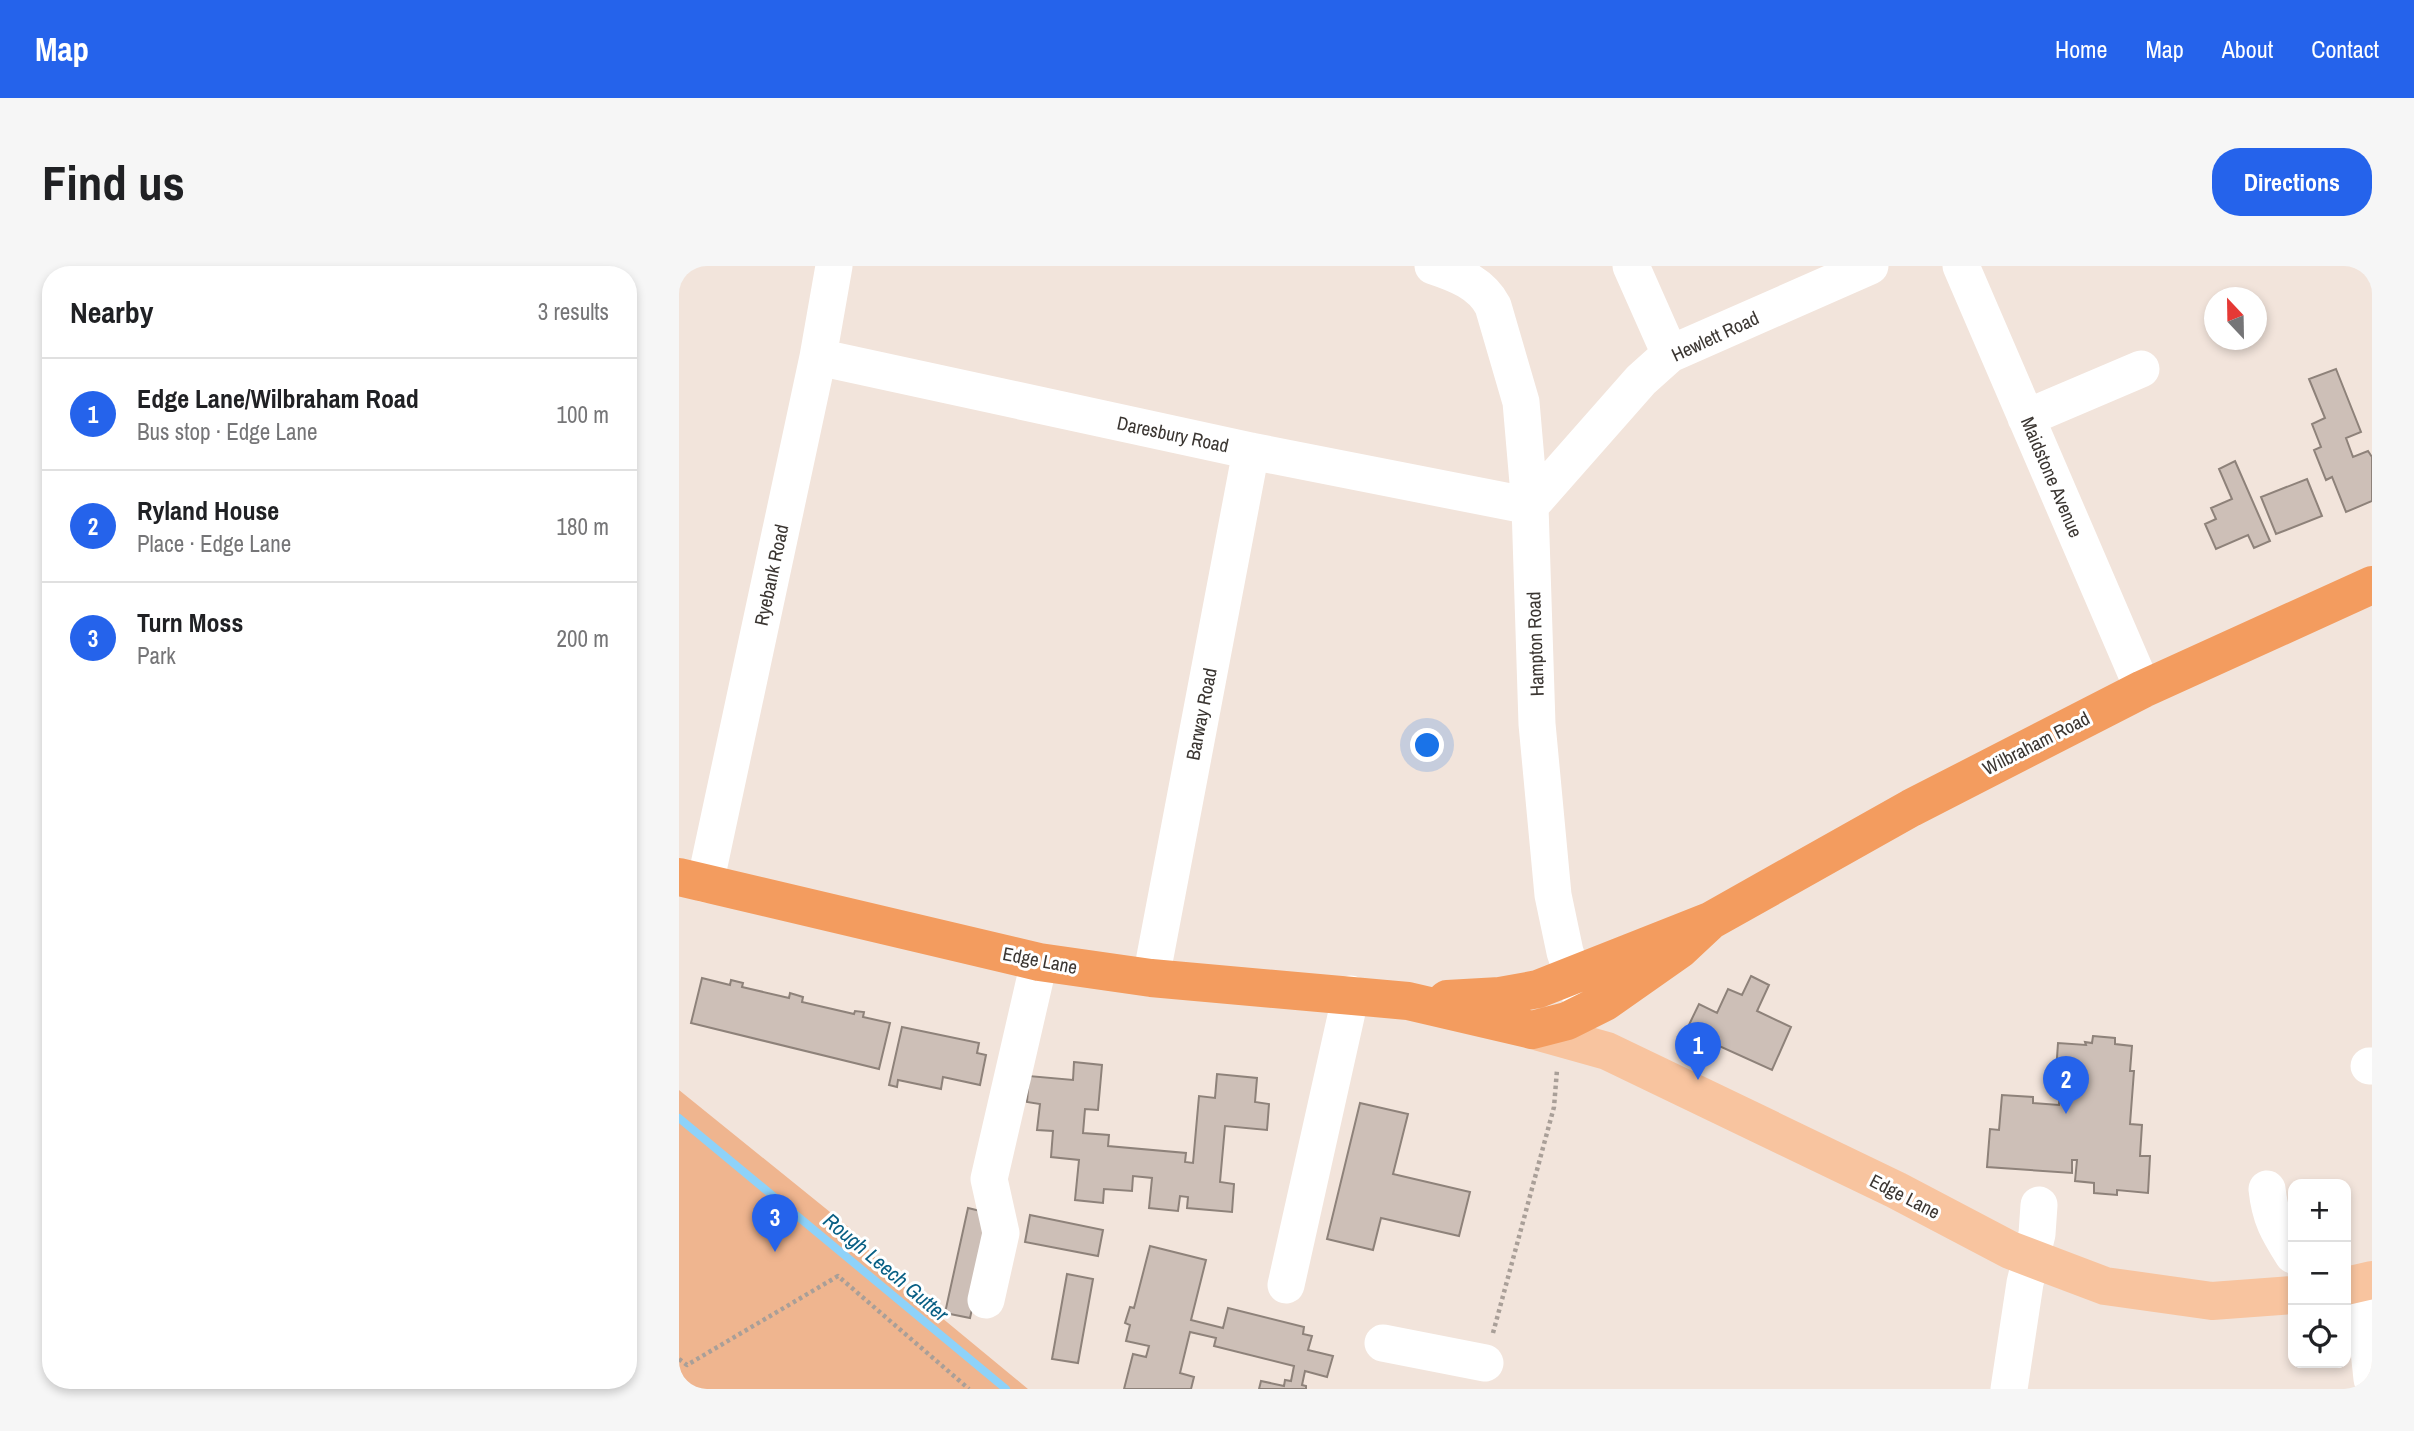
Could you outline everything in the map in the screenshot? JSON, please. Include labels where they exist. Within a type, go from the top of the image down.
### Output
[{"type":"highway","name":"Wilbraham Road","points":[[1710,921],[1910,808],[2143,689],[2372,585]]},
{"type":"highway","name":"Edge Lane","points":[[692,881],[1039,962],[1151,978],[1408,1001],[1532,1030],[1567,1021],[1580,995],[1656,941],[1710,921]]},
{"type":"highway","name":"Edge Lane","points":[[1408,1001],[1521,994],[1580,995]]},
{"type":"main road","name":"Edge Lane","points":[[1532,1030],[1607,1051],[1896,1190],[2010,1250],[2105,1286],[2212,1301],[2288,1295]]},
{"type":"street","name":"Ryebank Road","points":[[692,881],[818,357],[834,266]]},
{"type":"street","name":"Hampton Road","points":[[1433,266],[1473,283],[1486,292],[1493,306],[1521,402],[1530,506],[1537,724],[1556,915],[1580,995],[1607,1051]]},
{"type":"street","points":[[1631,266],[1670,354]]},
{"type":"street","name":"Hewlett Road","points":[[1530,506],[1641,380],[1670,354],[1870,266]]},
{"type":"street","name":"Maidstone Avenue","points":[[1961,266],[2143,689]]},
{"type":"street","name":"Daresbury Road","points":[[818,357],[1251,451],[1530,506]]},
{"type":"street","points":[[2027,418],[2141,369]]},
{"type":"street","name":"Barway Road","points":[[1151,978],[1251,451]]},
{"type":"street","points":[[986,1300],[1001,1233],[989,1179],[1039,962]]},
{"type":"street","points":[[1286,1285],[1351,994]]},
{"type":"street","points":[[2267,1189],[2270,1212],[2288,1247]]},
{"type":"street","points":[[2009,1389],[2037,1234],[2039,1205]]},
{"type":"street","points":[[2360,1283],[2372,1379]]},
{"type":"street","points":[[1383,1343],[1485,1364]]},
{"type":"path","points":[[1485,1364],[1554,1107],[1557,1059]]},
{"type":"path","points":[[679,1359],[687,1365],[838,1276],[969,1389]]},
{"type":"shaded area","points":[[679,1090],[851,1229],[890,1275],[1028,1389],[679,1389]]},
{"type":"building","points":[[2336,369],[2361,432],[2346,438],[2353,457],[2368,451],[2372,457],[2372,501],[2346,512],[2332,477],[2326,480],[2314,450],[2321,447],[2312,424],[2325,418],[2309,379]]},
{"type":"building","points":[[2235,461],[2270,541],[2254,548],[2248,535],[2216,549],[2205,524],[2216,519],[2211,508],[2232,499],[2219,469]]},
{"type":"building","points":[[2307,479],[2322,516],[2276,534],[2261,497]]},
{"type":"building","points":[[1751,976],[1769,985],[1757,1011],[1791,1027],[1772,1070],[1686,1031],[1699,1004],[1717,1013],[1728,989],[1742,995]]},
{"type":"building","points":[[702,978],[730,985],[731,980],[743,983],[742,987],[789,998],[790,993],[803,997],[802,1002],[854,1014],[855,1011],[864,1012],[863,1017],[890,1023],[879,1069],[691,1023]]},
{"type":"building","points":[[902,1027],[979,1043],[977,1053],[986,1055],[980,1085],[943,1077],[941,1089],[898,1080],[897,1087],[889,1085]]},
{"type":"building","points":[[2093,1036],[2115,1038],[2115,1044],[2132,1046],[2130,1071],[2134,1071],[2130,1124],[2142,1125],[2140,1156],[2150,1156],[2148,1193],[2117,1190],[2117,1195],[2094,1193],[2094,1183],[2075,1181],[2077,1160],[2072,1160],[2072,1173],[1987,1167],[1990,1129],[1999,1130],[2002,1095],[2033,1097],[2033,1103],[2059,1105],[2060,1086],[2055,1087],[2058,1043],[2086,1045],[2085,1042],[2092,1043]]},
{"type":"building","points":[[1074,1062],[1102,1065],[1098,1110],[1085,1109],[1083,1133],[1109,1135],[1108,1146],[1186,1153],[1185,1162],[1193,1163],[1199,1096],[1215,1098],[1217,1074],[1257,1078],[1255,1102],[1269,1104],[1267,1130],[1225,1126],[1220,1182],[1234,1184],[1232,1212],[1187,1208],[1188,1197],[1180,1196],[1178,1211],[1149,1208],[1152,1178],[1133,1176],[1132,1191],[1104,1189],[1103,1203],[1075,1200],[1079,1160],[1051,1157],[1053,1131],[1037,1130],[1040,1104],[1027,1102],[1029,1076],[1073,1080]]},
{"type":"building","points":[[1360,1103],[1408,1114],[1393,1174],[1470,1192],[1459,1236],[1381,1218],[1373,1250],[1327,1239]]},
{"type":"building","points":[[968,1208],[993,1214],[970,1318],[945,1313]]},
{"type":"building","points":[[1030,1215],[1103,1230],[1098,1256],[1025,1242]]},
{"type":"building","points":[[1150,1246],[1206,1260],[1191,1320],[1223,1328],[1228,1308],[1304,1327],[1303,1334],[1312,1336],[1308,1350],[1333,1356],[1327,1377],[1305,1371],[1302,1385],[1306,1386],[1306,1389],[1259,1389],[1261,1381],[1284,1386],[1285,1380],[1291,1381],[1294,1366],[1214,1346],[1216,1338],[1190,1332],[1180,1373],[1194,1377],[1191,1389],[1124,1389],[1133,1354],[1146,1357],[1149,1346],[1126,1341],[1130,1325],[1125,1323],[1130,1307],[1134,1308]]},
{"type":"building","points":[[1067,1274],[1093,1279],[1078,1363],[1052,1359]]},
{"type":"waterway","name":"Rough Leech Gutter","points":[[679,1118],[1006,1389]]},
{"type":"place","name":"Edge Lane/Wilbraham Road","points":[[1698,1080]]},
{"type":"place","name":"Ryland House","points":[[2066,1114]]},
{"type":"place","name":"Turn Moss","points":[[775,1252]]}]
